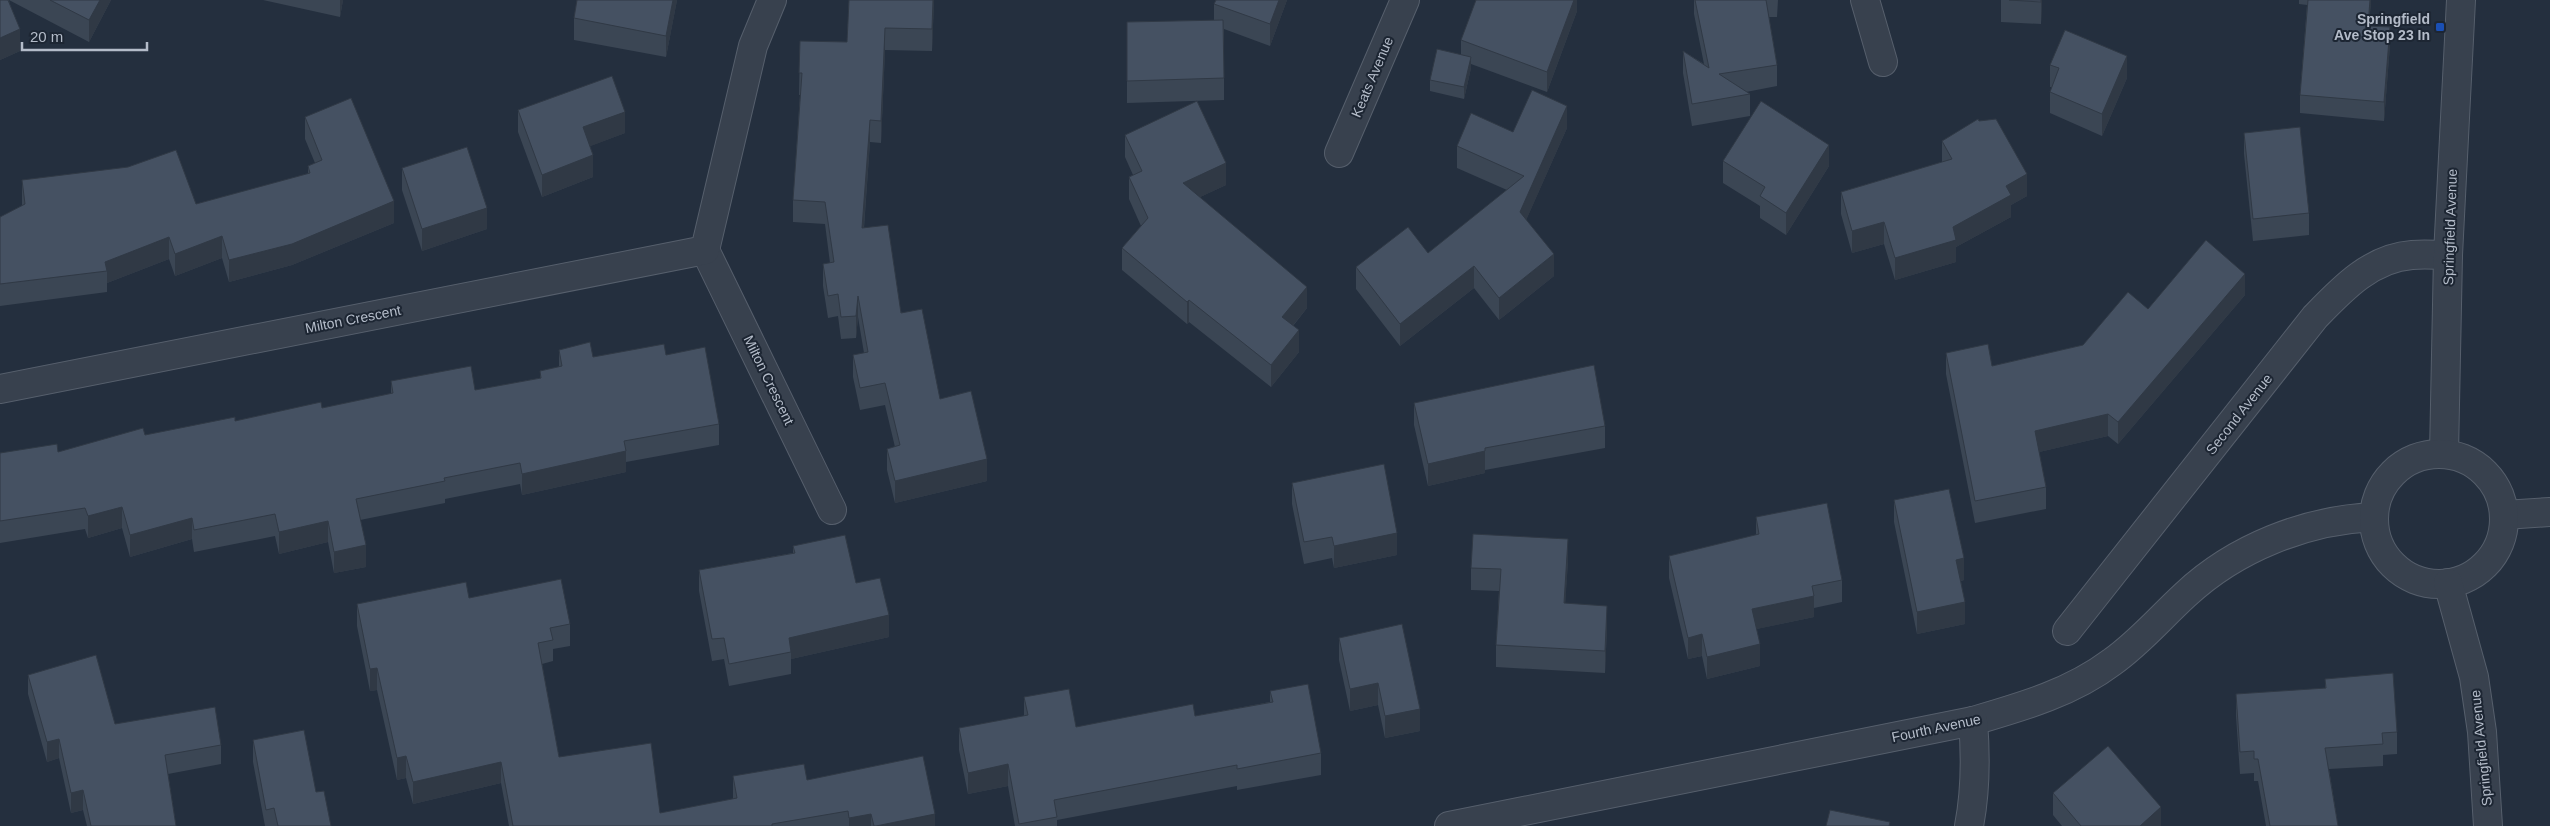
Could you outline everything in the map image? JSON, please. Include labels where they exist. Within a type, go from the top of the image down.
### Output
[{"type":"street","points":[[705,250],[753,46],[772,0]]},
{"type":"street","name":"Keats Avenue","points":[[1339,153],[1405,0]]},
{"type":"street","points":[[1865,0],[1883,62]]},
{"type":"street","name":"Springfield Avenue","points":[[2444,454],[2448,255],[2461,0]]},
{"type":"street","name":"Milton Crescent","points":[[0,389],[705,250],[832,510]]},
{"type":"street","name":"Second Avenue","points":[[2067,631],[2316,317],[2346,285],[2375,266],[2410,255],[2448,255]]},
{"type":"street","points":[[2444,454],[2473,463],[2485,472],[2501,499],[2504,514],[2502,533],[2495,552],[2483,566],[2467,578],[2448,583],[2430,584],[2412,578],[2396,568],[2383,554],[2376,536],[2374,517],[2380,492],[2387,480],[2401,466],[2419,457],[2444,454]]},
{"type":"street","points":[[2504,514],[2550,512]]},
{"type":"street","name":"Fourth Avenue","points":[[1449,826],[1973,721],[2034,702],[2078,684],[2112,663],[2193,588],[2223,566],[2257,547],[2312,526],[2346,519],[2374,517]]},
{"type":"street","name":"Springfield Avenue","points":[[2448,583],[2474,677],[2482,732],[2488,826]]},
{"type":"street","points":[[1969,826],[1975,797],[1976,768],[1973,721]]},
{"type":"building","points":[[0,0],[8,0],[20,29],[0,38]]},
{"type":"building","points":[[50,0],[100,0],[89,20]]},
{"type":"building","points":[[577,0],[673,0],[666,36],[574,18]]},
{"type":"building","points":[[849,0],[933,0],[932,29],[885,28],[881,121],[870,120],[862,228],[888,225],[901,313],[922,309],[940,399],[971,391],[987,459],[895,481],[887,449],[900,445],[885,383],[860,388],[853,355],[868,352],[858,296],[856,316],[841,317],[838,294],[828,296],[823,264],[834,262],[825,202],[793,200],[802,73],[799,73],[800,41],[847,42]]},
{"type":"building","points":[[1216,0],[1279,0],[1270,24],[1214,4]]},
{"type":"building","points":[[1476,0],[1574,0],[1547,72],[1461,40]]},
{"type":"building","points":[[1695,0],[1766,0],[1777,65],[1719,74],[1750,94],[1692,104],[1683,51],[1709,68]]},
{"type":"building","points":[[2009,0],[2041,0],[2041,2]]},
{"type":"building","points":[[2308,0],[2370,0],[2368,26],[2390,27],[2384,102],[2300,95]]},
{"type":"building","points":[[1223,20],[1224,78],[1127,81],[1127,22]]},
{"type":"building","points":[[2065,30],[2127,56],[2102,114],[2050,92],[2059,68],[2050,65]]},
{"type":"building","points":[[1437,49],[1471,57],[1464,87],[1430,80]]},
{"type":"building","points":[[612,76],[625,112],[583,127],[593,155],[542,175],[518,110]]},
{"type":"building","points":[[1532,90],[1567,106],[1520,212],[1554,254],[1499,298],[1474,266],[1400,324],[1356,267],[1408,227],[1428,253],[1524,176],[1457,146],[1471,113],[1513,132]]},
{"type":"building","points":[[351,98],[394,201],[292,244],[229,260],[222,236],[175,254],[169,237],[105,262],[107,271],[0,284],[0,217],[25,204],[22,180],[128,167],[176,150],[196,204],[310,173],[308,166],[322,160],[305,117]]},
{"type":"building","points":[[1197,101],[1226,163],[1183,183],[1307,287],[1282,317],[1299,330],[1271,365],[1189,300],[1187,302],[1122,248],[1148,218],[1129,177],[1142,171],[1125,135]]},
{"type":"building","points":[[1761,101],[1829,145],[1786,213],[1760,196],[1765,187],[1723,161]]},
{"type":"building","points":[[1978,119],[1979,121],[1996,119],[2027,174],[2006,186],[2011,195],[1953,227],[1956,240],[1895,258],[1884,222],[1852,231],[1841,192],[1952,159],[1942,141]]},
{"type":"building","points":[[2300,127],[2309,213],[2253,219],[2244,133]]},
{"type":"building","points":[[467,147],[487,208],[422,229],[402,168]]},
{"type":"building","points":[[2206,240],[2245,274],[2118,422],[2108,414],[2035,431],[2046,487],[1975,501],[1946,353],[1988,344],[1992,366],[2083,345],[2128,292],[2148,309]]},
{"type":"building","points":[[590,342],[593,357],[664,344],[666,355],[705,347],[719,424],[624,441],[626,451],[522,474],[520,463],[444,478],[445,481],[356,499],[366,545],[334,552],[328,521],[279,532],[275,514],[194,530],[192,518],[130,535],[122,507],[88,516],[85,508],[0,521],[0,453],[57,444],[58,452],[143,428],[145,435],[235,417],[235,421],[321,402],[322,408],[393,393],[391,381],[471,366],[475,390],[541,378],[540,371],[562,366],[559,350]]},
{"type":"building","points":[[1594,365],[1605,426],[1485,448],[1485,451],[1428,464],[1414,403]]},
{"type":"building","points":[[1384,464],[1397,533],[1334,546],[1332,537],[1304,542],[1292,483]]},
{"type":"building","points":[[1949,489],[1964,558],[1956,560],[1965,602],[1917,612],[1894,500]]},
{"type":"building","points":[[1827,503],[1842,580],[1812,586],[1814,596],[1752,609],[1760,644],[1707,657],[1702,634],[1688,638],[1669,556],[1759,534],[1756,517]]},
{"type":"building","points":[[1473,534],[1568,539],[1564,603],[1607,606],[1605,651],[1496,645],[1501,569],[1471,568]]},
{"type":"building","points":[[845,535],[856,583],[880,578],[889,615],[789,638],[791,652],[729,664],[724,638],[712,639],[699,570],[795,553],[793,546]]},
{"type":"building","points":[[561,579],[570,624],[550,628],[553,640],[538,643],[559,757],[651,743],[660,813],[737,798],[733,776],[804,764],[807,780],[923,756],[935,814],[876,826],[874,826],[871,814],[849,818],[848,811],[772,824],[772,826],[513,826],[501,762],[413,782],[406,756],[397,758],[377,668],[370,669],[357,604],[466,582],[469,598]]},
{"type":"building","points":[[1402,624],[1420,709],[1385,716],[1378,683],[1350,689],[1339,638]]},
{"type":"building","points":[[96,655],[115,724],[215,707],[221,745],[165,755],[176,826],[91,826],[83,790],[71,793],[59,739],[47,742],[28,675]]},
{"type":"building","points":[[2393,673],[2397,732],[2382,733],[2383,744],[2325,748],[2338,826],[2270,826],[2258,759],[2254,759],[2254,751],[2240,752],[2236,694],[2326,688],[2325,679]]},
{"type":"building","points":[[1308,684],[1321,753],[1237,769],[1237,765],[1054,800],[1057,817],[1019,824],[1008,764],[968,773],[959,728],[1028,715],[1024,697],[1069,689],[1076,727],[1193,704],[1195,716],[1273,702],[1270,691]]},
{"type":"building","points":[[304,730],[316,792],[324,791],[331,826],[278,826],[274,808],[266,810],[253,740]]},
{"type":"building","points":[[2108,746],[2161,807],[2140,826],[2081,826],[2053,793]]},
{"type":"building","points":[[1830,810],[1890,822],[1889,826],[1826,826]]},
{"type":"place","name":"Springfield Ave Stop 23 In","points":[[2440,27]]}]
